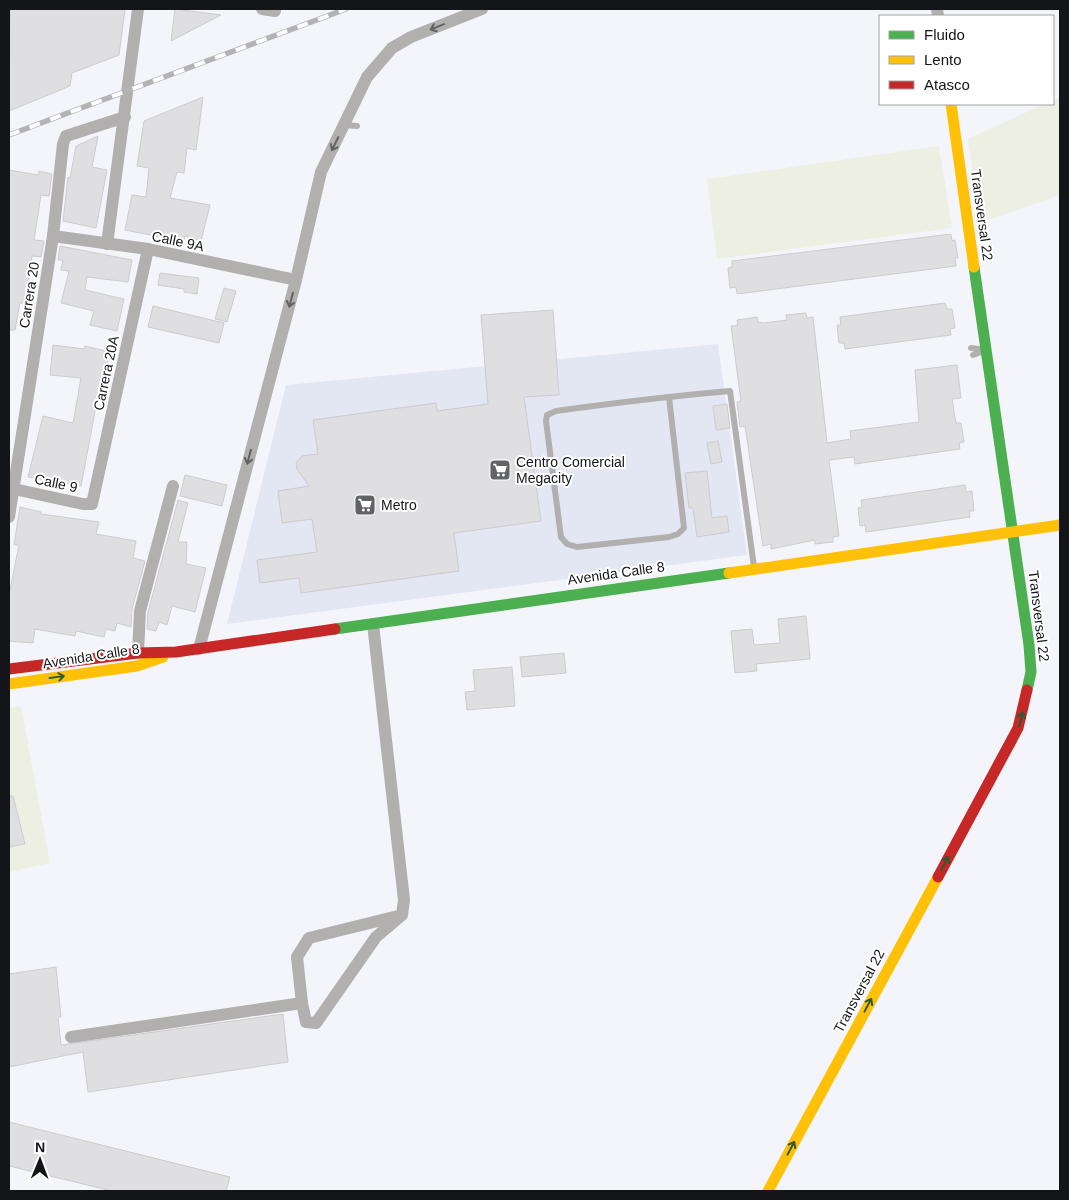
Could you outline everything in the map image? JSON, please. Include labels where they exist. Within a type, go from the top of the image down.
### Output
[{"type":"main road","name":"Transversal 22","points":[[768,1191],[1018,728],[1031,672],[988,350],[951,105]]},
{"type":"main road","name":"Avenida Calle 8","points":[[9,669],[138,653],[176,652],[1012,530],[1060,525]]},
{"type":"main road","name":"Avenida Calle 8","points":[[9,684],[137,666],[176,652]]},
{"type":"street","points":[[107,244],[138,9]]},
{"type":"street","points":[[262,9],[278,10]]},
{"type":"street","points":[[199,648],[296,280],[321,172],[351,125],[367,77],[392,48],[411,37],[482,9]]},
{"type":"street","name":"Carrera 20","points":[[9,517],[53,236],[63,144],[66,136],[125,116]]},
{"type":"street","name":"Calle 9A","points":[[53,236],[148,249],[296,280]]},
{"type":"street","name":"Carrera 20A","points":[[92,504],[148,249]]},
{"type":"street","points":[[138,653],[140,611],[172,486]]},
{"type":"street","name":"Calle 9","points":[[14,489],[83,504],[92,504]]},
{"type":"street","points":[[372,624],[404,900],[402,915],[376,937],[316,1023],[306,1022],[302,1003],[298,958],[309,938],[402,915]]},
{"type":"street","points":[[71,1037],[302,1003]]},
{"type":"lane","points":[[972,351],[988,350]]},
{"type":"lane","points":[[669,397],[684,528],[678,534],[669,537],[577,547],[567,544],[561,537],[546,421],[547,415],[556,411],[669,397],[730,390],[754,568]]},
{"type":"shaded area","points":[[1060,96],[1060,195],[980,223],[968,139],[1042,105],[1054,105],[1054,99]]},
{"type":"shaded area","points":[[939,146],[952,228],[717,259],[707,179]]},
{"type":"shaded area","name":"Centro Comercial Megacity","points":[[718,344],[747,555],[227,624],[286,385]]},
{"type":"shaded area","points":[[21,706],[50,863],[9,872],[9,708]]},
{"type":"building","points":[[10,9],[125,9],[119,55],[72,73],[70,86],[9,111]]},
{"type":"building","points":[[175,9],[221,15],[171,41]]},
{"type":"building","points":[[203,97],[196,150],[187,148],[184,173],[177,172],[170,198],[210,205],[201,241],[185,236],[184,240],[171,239],[125,230],[132,195],[146,197],[149,168],[137,166],[144,121]]},
{"type":"building","points":[[98,136],[92,167],[107,170],[96,228],[63,221],[68,177],[70,178],[76,146]]},
{"type":"building","points":[[9,170],[38,175],[39,171],[52,174],[49,196],[41,195],[34,240],[44,241],[41,257],[32,256],[25,303],[20,303],[15,330],[9,330]]},
{"type":"building","points":[[951,234],[952,241],[955,240],[958,258],[955,258],[956,266],[737,294],[736,287],[730,288],[728,268],[732,267],[732,261]]},
{"type":"building","points":[[60,246],[132,260],[128,282],[87,277],[85,290],[124,299],[117,331],[90,325],[94,311],[61,303],[69,271],[61,270],[63,260],[58,260]]},
{"type":"building","points":[[160,273],[199,278],[197,294],[184,292],[184,289],[158,285]]},
{"type":"building","points":[[224,288],[236,291],[227,322],[215,319]]},
{"type":"building","points":[[945,303],[947,309],[952,309],[955,328],[950,329],[951,335],[845,349],[844,343],[839,343],[837,325],[841,325],[840,317]]},
{"type":"building","points":[[153,306],[224,323],[219,343],[148,327]]},
{"type":"building","points":[[553,310],[559,395],[524,397],[541,521],[454,533],[459,571],[301,593],[299,578],[260,583],[257,560],[317,552],[312,519],[282,523],[278,491],[309,486],[297,469],[296,463],[302,456],[318,454],[313,420],[436,403],[437,411],[488,404],[481,315]]},
{"type":"building","points":[[806,313],[807,318],[813,317],[827,443],[851,439],[850,431],[919,422],[915,370],[957,365],[961,398],[952,399],[956,423],[961,423],[964,442],[959,443],[960,449],[855,464],[854,457],[829,460],[839,536],[833,537],[833,542],[815,544],[815,540],[771,549],[771,544],[763,546],[745,426],[740,427],[737,402],[741,401],[731,326],[738,325],[737,320],[757,317],[758,322],[764,323],[787,320],[786,315]]},
{"type":"building","points":[[53,345],[84,349],[85,346],[110,352],[97,401],[81,486],[28,477],[43,416],[73,423],[81,378],[50,375]]},
{"type":"building","points":[[727,404],[730,428],[716,430],[713,406]]},
{"type":"building","points":[[718,441],[722,462],[711,464],[707,443]]},
{"type":"building","points":[[707,471],[712,518],[727,516],[729,532],[697,537],[693,508],[689,508],[685,473]]},
{"type":"building","points":[[185,475],[227,485],[222,506],[180,496]]},
{"type":"building","points":[[965,485],[966,492],[972,491],[974,511],[969,511],[970,517],[866,532],[865,525],[860,526],[858,508],[862,507],[861,500]]},
{"type":"building","points":[[178,500],[188,503],[178,542],[187,542],[186,564],[206,568],[195,612],[172,606],[167,625],[159,622],[156,631],[147,629],[148,612]]},
{"type":"building","points":[[20,507],[41,512],[41,514],[99,522],[96,534],[136,541],[133,558],[145,561],[132,609],[131,627],[117,623],[115,631],[106,629],[104,637],[76,631],[75,636],[35,629],[33,643],[9,641],[9,595],[19,545],[14,545]]},
{"type":"building","points":[[806,616],[810,659],[756,664],[757,671],[735,673],[731,631],[752,629],[754,645],[780,643],[778,619]]},
{"type":"building","points":[[564,653],[566,673],[522,677],[520,657]]},
{"type":"building","points":[[512,667],[515,706],[467,710],[465,692],[475,691],[473,670]]},
{"type":"building","points":[[9,796],[13,796],[25,844],[9,847]]},
{"type":"building","points":[[56,967],[61,1017],[58,1017],[61,1045],[283,1014],[288,1062],[88,1092],[83,1052],[9,1067],[9,974]]},
{"type":"building","points":[[9,1122],[230,1177],[226,1191],[112,1191],[9,1166]]},
{"type":"railway","points":[[9,135],[346,9]]},
{"type":"traffic: fast","points":[[974,267],[1029,645],[1031,672],[1027,690]]},
{"type":"traffic: fast","points":[[335,629],[729,573]]},
{"type":"traffic: slow","points":[[951,105],[974,267]]},
{"type":"traffic: slow","points":[[729,573],[1060,525]]},
{"type":"traffic: slow","points":[[9,684],[137,666],[163,657]]},
{"type":"traffic: slow","points":[[768,1191],[938,877]]},
{"type":"traffic: jam","points":[[9,669],[138,653],[176,652],[335,629]]},
{"type":"traffic: jam","points":[[938,877],[1018,728],[1027,690]]},
{"type":"place","name":"Centro Comercial Megacity","points":[[500,470]]},
{"type":"place","name":"Metro","points":[[365,505]]}]
